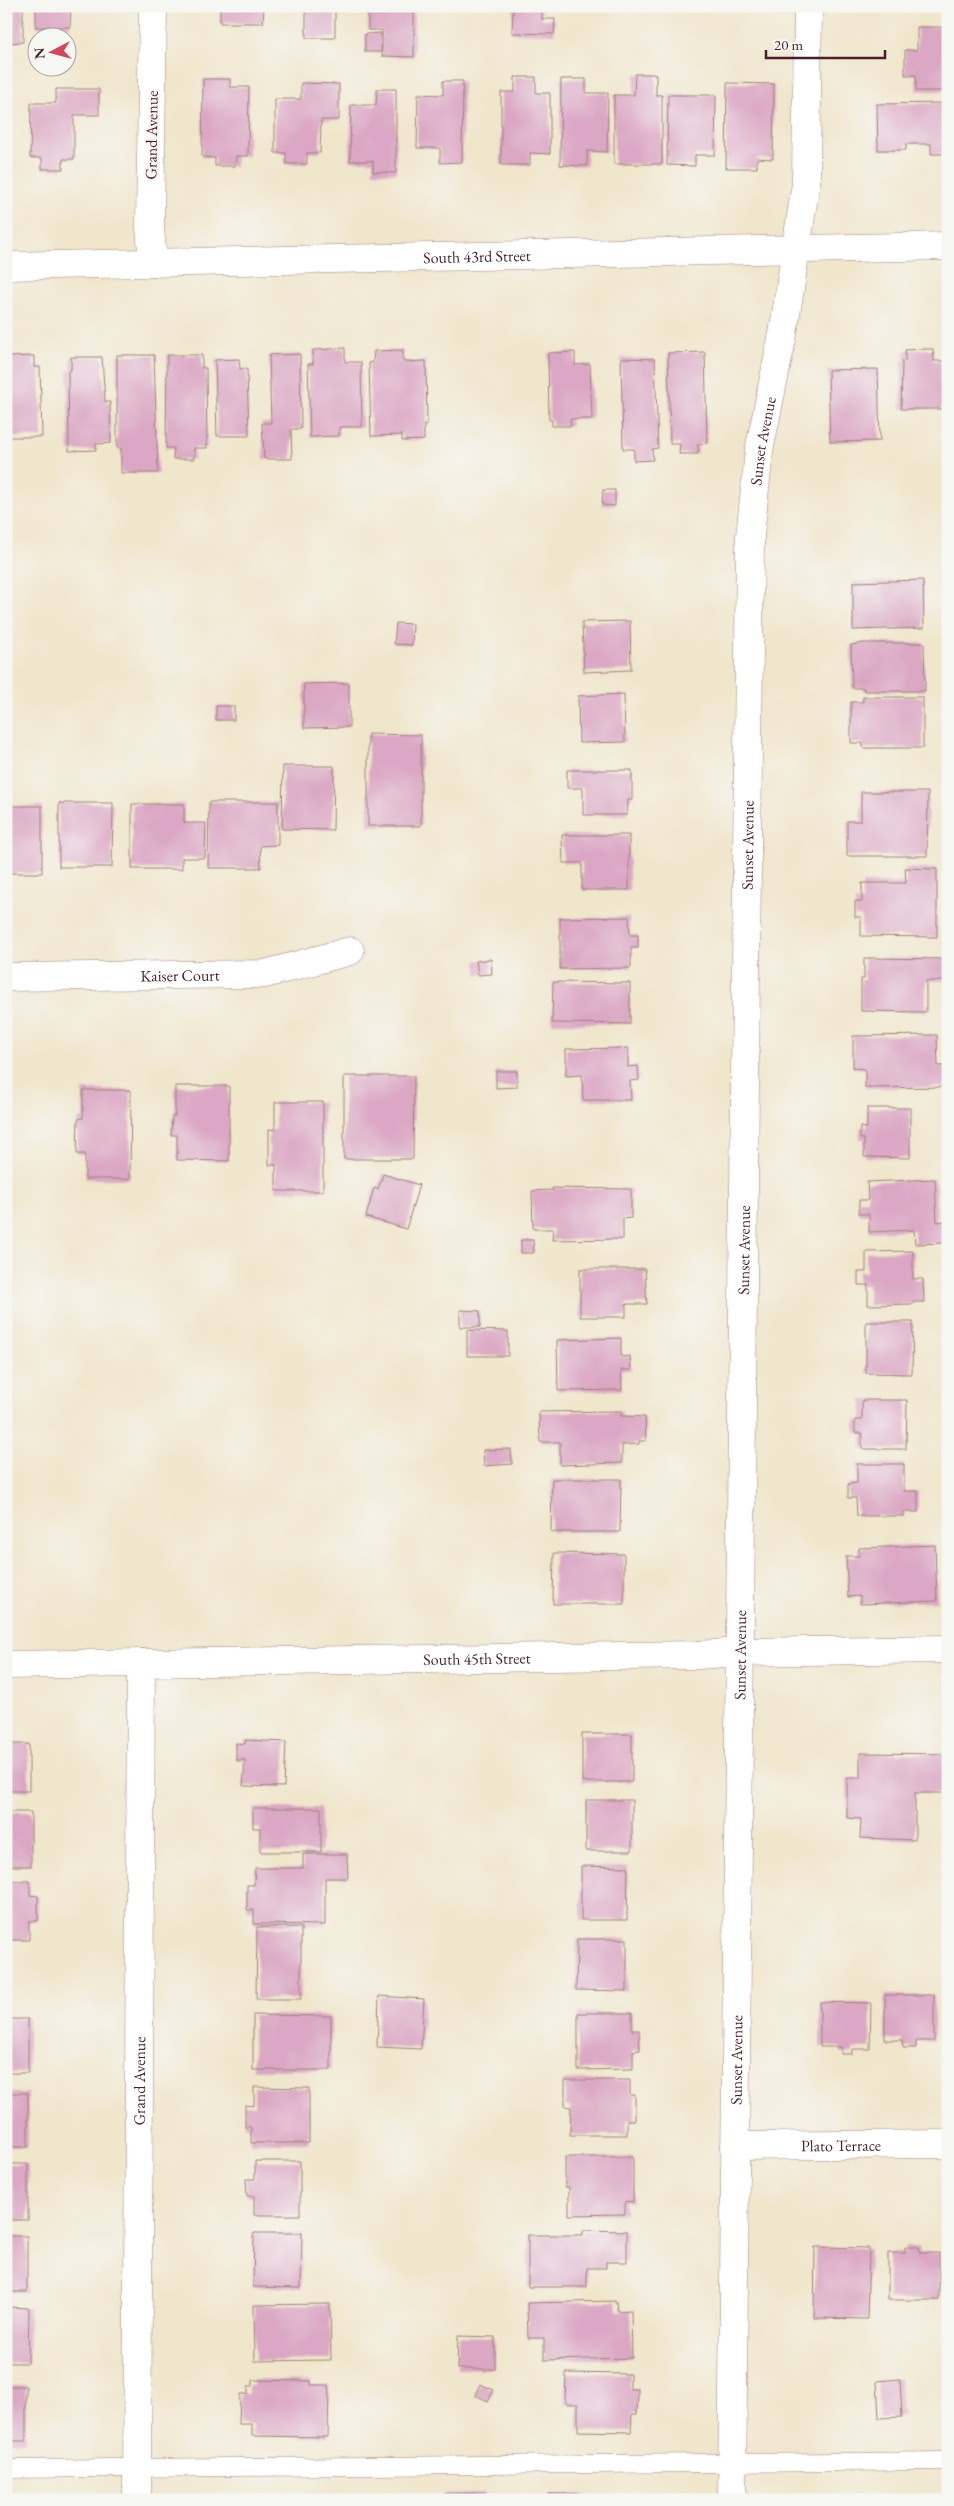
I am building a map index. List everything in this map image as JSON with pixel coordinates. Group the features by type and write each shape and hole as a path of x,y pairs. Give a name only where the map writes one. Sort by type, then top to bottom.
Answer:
{"street":[{"name":"Grand Avenue","path":"153,6 150,227 153,263"},
{"name":"Sunset Avenue","path":"732,2500 750,536 759,451 783,334 794,249 806,183 808,6"},
{"name":"South 43rd Street","path":"6,266 948,246"},
{"name":"Kaiser Court","path":"6,977 265,974 350,951"},
{"name":"South 45th Street","path":"6,1665 698,1655 740,1652 948,1649"},
{"name":"Grand Avenue","path":"137,2500 142,1663"},
{"name":"Plato Terrace","path":"735,2146 948,2144"}],"lane":[{"path":"6,2469 732,2464 948,2460"}],"building":[{"path":"6,6 23,6 23,42 6,43"},
{"path":"36,6 71,6 70,27 36,27"},
{"path":"220,6 264,6 263,23 220,23"},
{"path":"306,6 335,6 335,38 306,38"},
{"path":"368,6 414,6 414,57 382,56 382,30 368,30"},
{"path":"513,8 542,8 542,19 555,19 554,34 512,33"},
{"path":"917,27 948,27 948,91 916,91 916,75 905,75 905,50 917,50"},
{"path":"381,33 381,52 365,52 365,34"},
{"path":"635,74 656,74 656,95 662,95 662,164 614,164 614,95 634,95"},
{"path":"515,77 536,77 536,93 550,93 550,154 530,153 530,165 501,165 501,92 515,92"},
{"path":"203,79 230,79 230,87 249,87 248,156 236,156 235,166 215,166 215,158 202,157"},
{"path":"561,79 586,79 586,93 608,93 607,152 587,151 587,166 560,165"},
{"path":"443,81 463,81 462,162 440,163 440,148 417,148 418,94 443,95"},
{"path":"301,83 339,84 339,120 321,120 320,153 307,153 307,164 286,164 286,153 275,153 275,99 301,99"},
{"path":"727,83 774,84 773,159 757,158 757,168 726,168"},
{"path":"56,89 99,89 99,115 74,115 74,159 63,159 63,169 42,169 42,158 30,158 31,103 56,103"},
{"path":"377,89 396,89 396,173 373,172 373,161 350,161 351,105 376,105"},
{"path":"668,95 716,95 715,155 695,155 695,166 667,165"},
{"path":"948,103 948,154 931,154 931,144 906,144 906,150 878,150 877,104"},
{"path":"345,348 345,362 361,362 362,427 339,427 339,436 310,437 308,364 313,364 313,350"},
{"path":"933,349 934,361 948,361 948,409 901,409 902,360 905,361 905,350"},
{"path":"403,350 403,362 426,361 427,425 424,425 424,440 402,441 402,435 371,436 369,363 373,362 374,351"},
{"path":"575,352 575,365 590,364 592,419 570,419 571,426 552,426 552,420 549,420 548,353"},
{"path":"705,352 707,443 698,444 698,454 679,454 680,444 670,444 668,353"},
{"path":"300,354 301,429 291,429 292,459 264,459 262,423 271,423 269,355"},
{"path":"117,355 154,355 158,473 121,473 121,448 117,448"},
{"path":"167,355 202,355 202,368 206,368 207,448 194,448 194,459 173,459 174,448 166,448"},
{"path":"34,356 34,367 40,367 42,437 7,437 6,357"},
{"path":"71,357 102,357 105,402 110,402 111,443 96,444 96,450 69,451 68,371 71,370"},
{"path":"621,358 655,359 658,448 652,449 653,460 634,461 634,449 623,449"},
{"path":"239,359 240,369 247,369 249,436 217,436 215,360"},
{"path":"878,369 880,441 830,442 828,370"},
{"path":"603,490 615,490 615,506 602,505"},
{"path":"923,580 924,628 853,630 853,582"},
{"path":"630,621 631,670 584,672 582,622"},
{"path":"396,623 413,624 412,645 394,644"},
{"path":"863,643 924,643 925,691 864,691 864,688 852,688 851,645"},
{"path":"349,683 349,727 304,728 304,684"},
{"path":"624,694 625,742 579,743 578,696"},
{"path":"863,697 923,697 923,748 863,748 863,743 851,743 851,702 863,702"},
{"path":"216,706 234,706 234,720 216,720"},
{"path":"368,734 421,735 421,826 368,826"},
{"path":"283,766 334,766 333,830 282,829"},
{"path":"567,770 632,770 632,800 628,800 627,815 583,815 583,788 567,788"},
{"path":"861,792 928,792 927,856 847,856 847,821 861,821"},
{"path":"209,802 278,802 278,845 260,846 261,868 208,868"},
{"path":"59,803 113,803 112,867 59,867"},
{"path":"132,804 184,804 184,823 206,823 205,858 182,858 182,869 132,869"},
{"path":"6,806 42,806 42,873 6,873"},
{"path":"562,835 629,835 629,890 582,890 582,863 563,863"},
{"path":"905,868 937,869 937,937 861,936 861,917 855,917 855,901 862,902 862,883 906,883"},
{"path":"629,917 630,935 638,935 638,948 631,948 631,968 560,969 560,918"},
{"path":"864,958 948,959 948,981 926,981 926,1012 861,1011 861,979 864,979"},
{"path":"491,959 492,974 478,975 476,961"},
{"path":"553,982 630,983 630,1024 552,1023"},
{"path":"937,1035 938,1066 948,1066 948,1087 865,1088 865,1069 853,1068 853,1036"},
{"path":"628,1048 628,1067 638,1066 639,1080 630,1081 631,1100 583,1100 582,1075 566,1076 566,1049"},
{"path":"496,1071 517,1071 517,1087 496,1088"},
{"path":"344,1076 414,1076 413,1159 344,1159"},
{"path":"175,1086 229,1086 229,1161 177,1160 177,1135 171,1135 172,1116 175,1116"},
{"path":"83,1090 131,1090 130,1179 85,1179 85,1154 77,1154 78,1119 83,1118"},
{"path":"275,1102 323,1102 323,1191 276,1191 276,1165 269,1165 269,1129 275,1130"},
{"path":"867,1108 910,1108 910,1158 864,1157 864,1139 860,1139 860,1127 867,1128"},
{"path":"383,1174 419,1185 406,1229 366,1217 374,1188 378,1189"},
{"path":"935,1179 937,1222 948,1221 948,1243 915,1244 914,1230 869,1232 869,1214 859,1214 859,1200 868,1200 867,1182"},
{"path":"552,1188 631,1189 631,1218 623,1219 623,1239 552,1240 553,1229 533,1229 532,1191 553,1190"},
{"path":"521,1240 533,1240 534,1253 521,1253"},
{"path":"913,1251 913,1279 923,1279 924,1302 868,1305 868,1285 858,1285 858,1272 866,1272 866,1252"},
{"path":"580,1269 645,1269 647,1304 626,1304 626,1317 580,1317"},
{"path":"460,1310 480,1311 480,1327 460,1327"},
{"path":"866,1322 913,1322 912,1374 866,1373"},
{"path":"467,1330 508,1331 508,1356 467,1356"},
{"path":"621,1338 621,1357 630,1356 631,1368 631,1370 621,1370 622,1390 558,1391 557,1340"},
{"path":"862,1400 907,1400 906,1449 862,1449 862,1433 855,1433 855,1420 862,1420"},
{"path":"622,1411 621,1416 645,1417 646,1441 639,1441 639,1444 622,1445 622,1463 560,1465 560,1442 540,1442 539,1412"},
{"path":"944,1436 948,1436 948,1463 944,1463"},
{"path":"511,1449 512,1464 484,1466 483,1450"},
{"path":"857,1464 904,1464 904,1491 918,1491 918,1512 904,1512 904,1516 857,1516 856,1498 848,1498 848,1484 857,1483"},
{"path":"552,1479 621,1479 620,1532 551,1532"},
{"path":"935,1545 937,1601 860,1604 860,1596 848,1597 846,1556 859,1556 859,1548"},
{"path":"554,1553 624,1554 624,1604 553,1604"},
{"path":"582,1734 632,1734 632,1782 582,1782"},
{"path":"245,1740 286,1742 284,1787 243,1786 245,1760 236,1760 236,1743 245,1744"},
{"path":"6,1744 29,1744 29,1791 6,1791"},
{"path":"860,1753 948,1754 948,1793 915,1793 915,1840 860,1838 861,1819 847,1818 847,1778 860,1778"},
{"path":"586,1800 632,1800 632,1851 586,1851"},
{"path":"253,1808 321,1808 321,1852 260,1852 260,1828 253,1828"},
{"path":"6,1812 31,1812 31,1866 6,1866"},
{"path":"303,1854 347,1854 348,1878 325,1878 325,1925 254,1924 254,1910 247,1910 247,1885 254,1885 255,1868 303,1868"},
{"path":"581,1866 628,1867 627,1920 581,1920"},
{"path":"6,1881 30,1881 30,1895 38,1896 38,1921 29,1921 29,1940 6,1940"},
{"path":"257,1927 301,1927 301,1999 256,1999"},
{"path":"577,1939 627,1939 627,1991 576,1990"},
{"path":"885,1995 934,1995 934,2041 916,2041 916,2048 903,2048 902,2040 885,2040"},
{"path":"379,1996 424,1999 421,2049 377,2047"},
{"path":"820,2002 871,2003 870,2049 852,2049 852,2054 841,2054 841,2047 820,2047"},
{"path":"578,2013 632,2013 632,2030 639,2030 640,2050 633,2051 633,2069 578,2070"},
{"path":"253,2015 331,2016 331,2070 253,2070"},
{"path":"6,2019 28,2019 28,2073 6,2073"},
{"path":"565,2080 630,2080 630,2095 635,2095 635,2120 627,2120 627,2135 570,2135 571,2107 565,2106"},
{"path":"254,2087 309,2088 309,2143 251,2143 251,2127 245,2127 245,2105 254,2106"},
{"path":"6,2093 28,2093 28,2147 6,2147"},
{"path":"565,2157 633,2157 633,2202 625,2201 625,2214 569,2215 569,2187 565,2187"},
{"path":"255,2161 300,2161 300,2215 254,2215 254,2196 247,2196 246,2179 255,2179"},
{"path":"6,2164 28,2164 28,2220 6,2220"},
{"path":"583,2230 627,2231 627,2262 606,2262 606,2268 587,2268 587,2287 528,2287 528,2235 583,2235"},
{"path":"254,2233 302,2233 301,2288 253,2287"},
{"path":"6,2236 27,2236 27,2292 6,2292"},
{"path":"815,2247 869,2248 867,2319 814,2318"},
{"path":"905,2247 919,2247 920,2253 939,2253 939,2300 888,2300 888,2253 905,2253"},
{"path":"616,2301 617,2311 631,2310 632,2358 544,2360 544,2338 528,2338 527,2303"},
{"path":"330,2304 331,2360 255,2361 254,2305"},
{"path":"6,2307 29,2308 28,2363 6,2363"},
{"path":"458,2336 495,2337 495,2369 457,2369"},
{"path":"566,2373 630,2374 630,2389 638,2389 637,2414 632,2414 631,2432 578,2431 578,2404 565,2404"},
{"path":"900,2379 902,2417 879,2418 877,2381"},
{"path":"253,2380 311,2381 311,2385 329,2385 328,2437 252,2436 252,2424 239,2424 240,2394 248,2394 248,2386 253,2386"},
{"path":"480,2384 494,2390 488,2401 475,2395"},
{"path":"6,2386 26,2386 26,2441 6,2441"},
{"path":"485,2493 485,2500 444,2500 444,2494"},
{"path":"548,2494 583,2494 583,2500 548,2500"}]}
